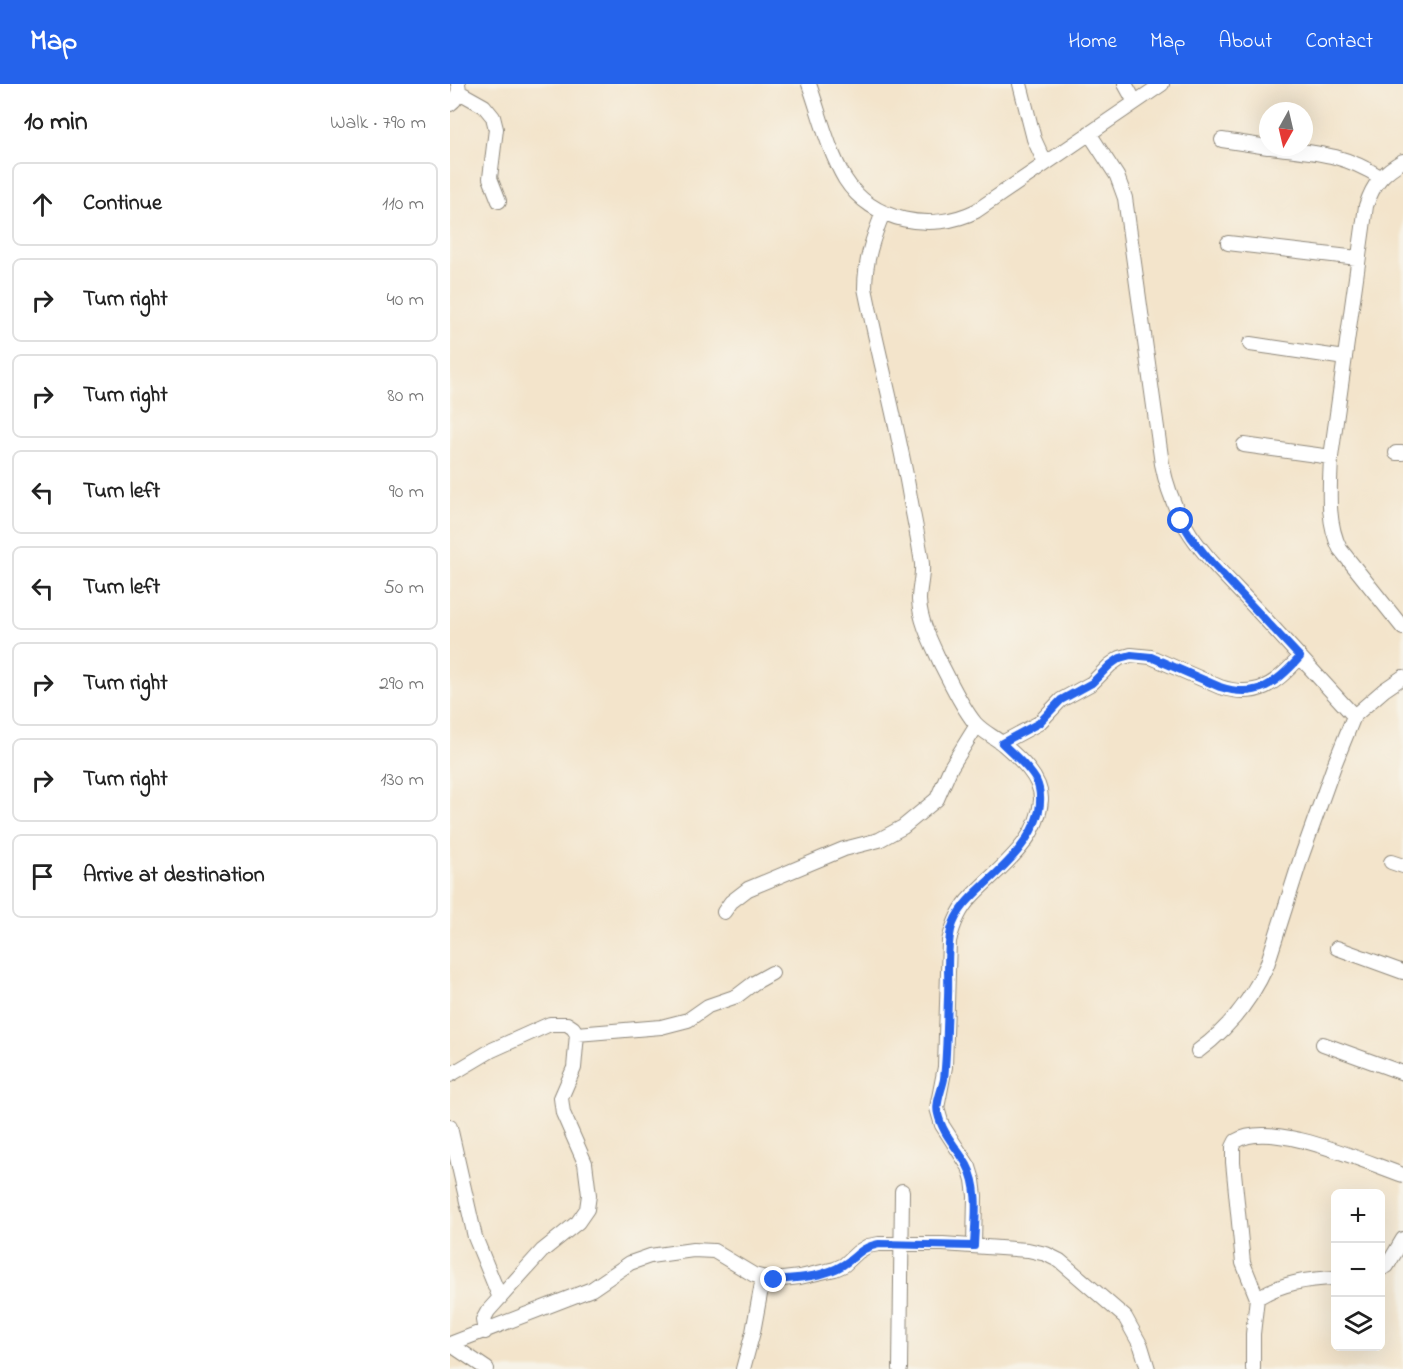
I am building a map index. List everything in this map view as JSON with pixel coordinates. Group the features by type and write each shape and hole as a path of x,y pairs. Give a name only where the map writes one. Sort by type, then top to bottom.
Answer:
{"street":[{"path":"809,84 831,148 847,181 883,213 925,223 963,217 1162,84"},
{"path":"1020,84 1034,139 1045,164"},
{"path":"1125,84 1135,102"},
{"path":"450,104 455,101 458,88 484,106 493,117 496,129 490,178 499,201"},
{"path":"1089,133 1117,176 1125,198 1162,464 1166,486 1173,503 1191,537 1211,562 1354,716"},
{"path":"1222,141 1259,146"},
{"path":"1313,153 1348,159 1380,177"},
{"path":"1403,161 1374,184 1366,206 1331,458 1330,517 1335,540 1346,558 1390,609 1403,628"},
{"path":"883,213 868,255 865,288 909,486 920,552 922,578 920,611 942,665 964,706 977,725 1002,743 1031,772 1041,797 1032,829 1024,843 1014,856 970,897 952,925 947,953 945,1067 937,1108 942,1125 969,1167 973,1180 974,1246"},
{"path":"1228,243 1358,258"},
{"path":"1250,344 1345,358"},
{"path":"1245,446 1331,458"},
{"path":"1002,743 1039,723 1061,700 1092,683 1120,658 1131,655 1151,657 1231,691 1247,691 1273,684 1300,657"},
{"path":"1198,1051 1218,1037 1228,1026 1260,982 1301,858 1354,716 1403,677"},
{"path":"724,912 731,902 748,889 844,849 879,840 903,827 937,799 951,766 977,725"},
{"path":"1337,948 1403,972"},
{"path":"577,1034 662,1027 688,1020 708,1006 737,996 772,973"},
{"path":"450,1075 492,1050 550,1024 567,1024 577,1034 574,1068 561,1098 563,1113 585,1163 587,1209 578,1222 542,1251 485,1315 483,1324 485,1332"},
{"path":"1323,1044 1403,1073"},
{"path":"450,1128 475,1238 500,1298"},
{"path":"1253,1369 1253,1334 1257,1298 1243,1263 1233,1162 1233,1147 1236,1141 1268,1135 1297,1139 1403,1175"},
{"path":"900,1369 902,1191"},
{"path":"450,1344 592,1289 630,1263 650,1256 693,1250 714,1251 754,1275 763,1278 789,1279 817,1274 844,1265 868,1246 901,1243 1028,1250 1046,1254 1060,1261 1125,1317 1141,1346 1148,1369"},
{"path":"1385,1267 1401,1248"},
{"path":"743,1369 753,1332 763,1278"},
{"path":"1257,1298 1289,1283 1331,1278"},
{"path":"450,1344 487,1369"}],"route":[{"path":"774,1280 835,1269 844,1265 868,1246 879,1244 974,1246 973,1180 969,1167 938,1117 937,1108 944,1080 948,997 947,953 952,925 970,897 1014,856 1024,843 1038,816 1040,807 1040,789 1031,772 1002,743 1039,723 1061,700 1092,683 1120,658 1131,655 1151,657 1231,691 1247,691 1273,684 1300,657 1211,562 1181,521"}]}
